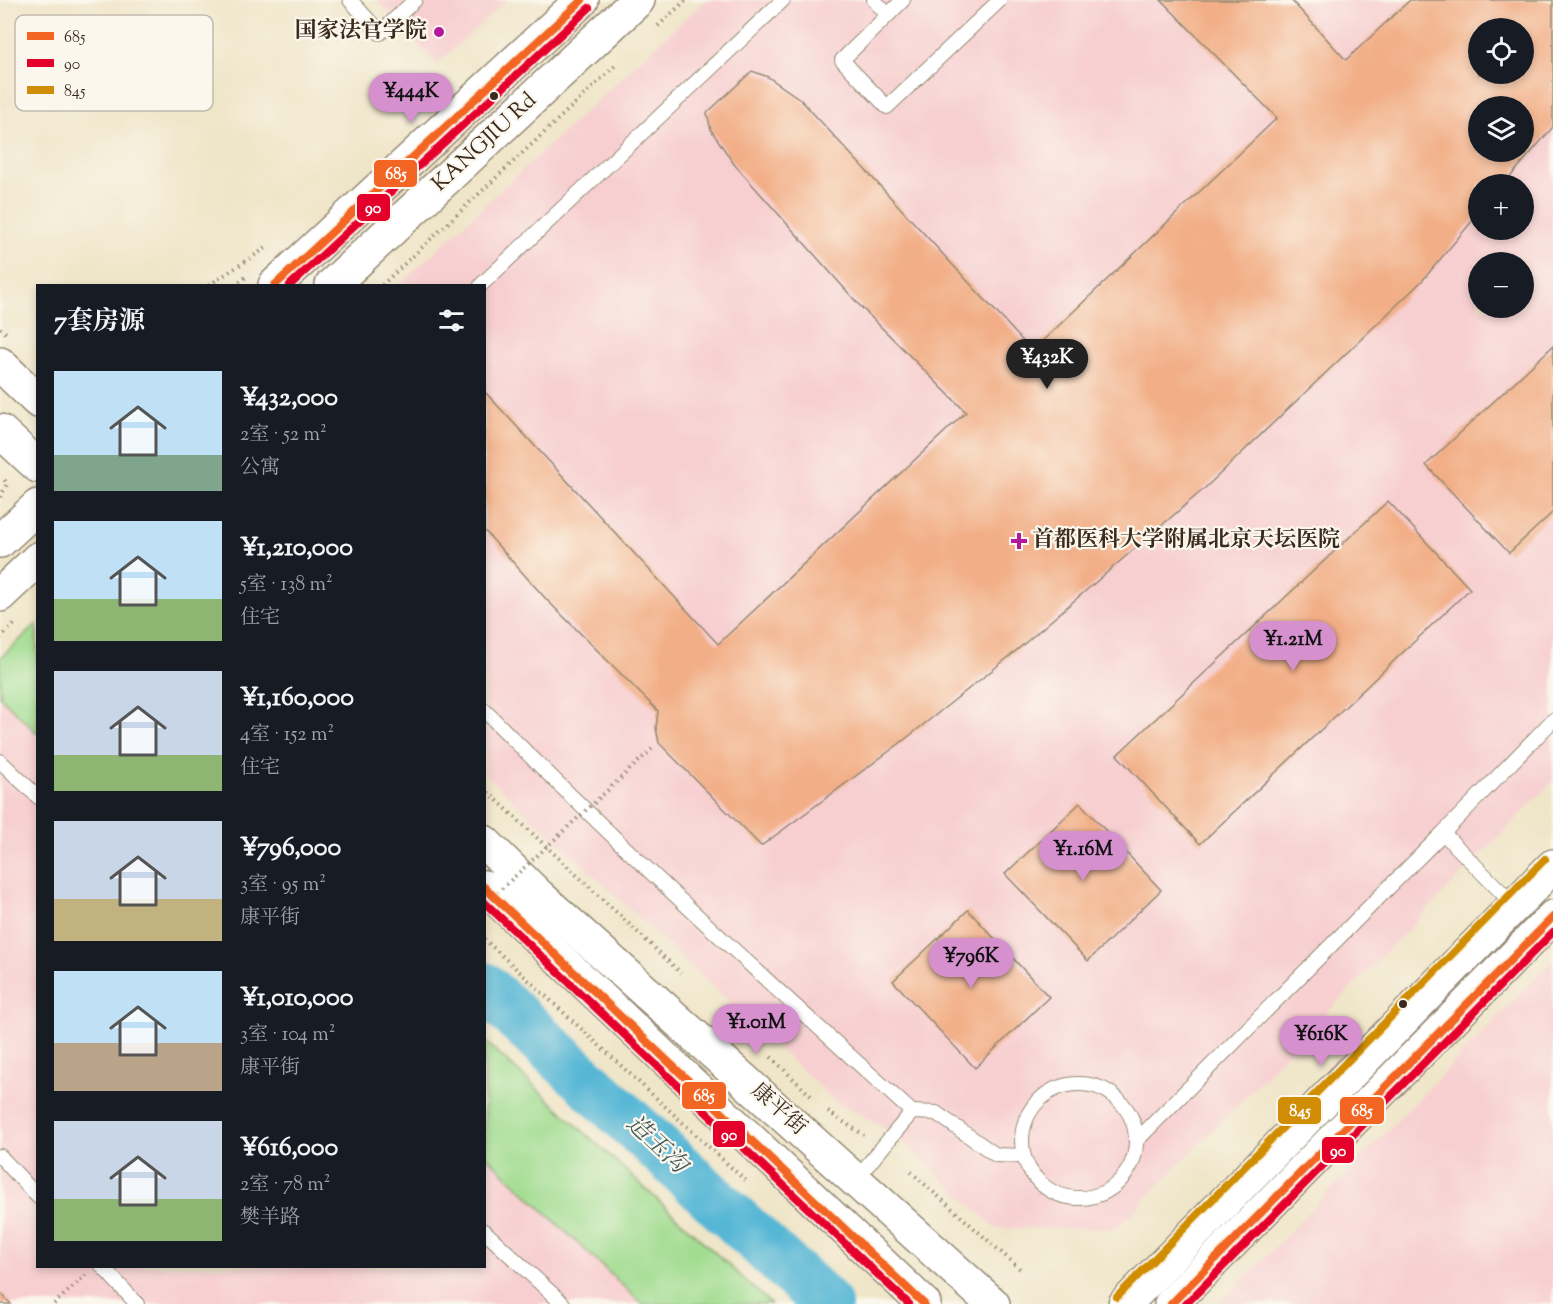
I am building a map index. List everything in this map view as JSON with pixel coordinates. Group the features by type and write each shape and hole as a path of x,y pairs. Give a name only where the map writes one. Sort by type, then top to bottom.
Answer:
{"street":[{"name":"KANGJIU Rd","path":"276,284 582,0"},
{"name":"KANGJIU Rd","path":"333,284 638,0"},
{"path":"0,364 36,399"},
{"path":"0,431 36,464"},
{"path":"9,601 36,562"},
{"name":"康平街","path":"486,844 539,896 993,1304"},
{"path":"1125,1304 1553,866"},
{"name":"康平街","path":"486,889 924,1304"},
{"path":"1171,1304 1553,917"}],"lane":[{"path":"350,0 380,33 415,0"},
{"path":"482,284 783,0"},
{"path":"874,0 888,15"},
{"path":"903,0 842,60 887,107 1000,0"},
{"path":"486,712 546,773 720,937 912,1112 936,1113 996,1155 1023,1156"},
{"path":"1136,1141 1553,720"},
{"path":"0,761 36,795"},
{"path":"1443,833 1515,906"},
{"path":"1071,1084 1090,1084 1108,1092 1123,1104 1133,1122 1136,1141 1133,1159 1125,1176 1112,1188 1095,1196 1077,1199 1059,1195 1043,1186 1030,1173 1023,1156 1021,1136 1026,1118 1037,1101 1052,1090 1071,1084"},
{"path":"856,1179 912,1112"},
{"path":"0,1156 36,1195"},
{"path":"486,1233 559,1303"},
{"path":"104,1268 137,1304"}],"path":[{"path":"651,33 686,0"},
{"path":"383,284 616,65"},
{"path":"0,471 7,484 1,496"},
{"path":"0,638 9,601"},
{"path":"486,903 652,749"},
{"path":"486,790 681,973"},
{"path":"486,941 756,1190"},
{"path":"771,1057 817,1102"},
{"path":"825,1110 864,1135"},
{"path":"910,1172 1020,1269"},
{"path":"54,1304 87,1274"}],"shaded area":[{"name":"国家法官学院","path":"377,0 507,0 437,64"},
{"name":"首都医科大学附属北京天坛医院","path":"705,0 1553,0 1553,781 1116,1229 995,1228 894,1133 836,1102 486,775 486,284 400,284"},
{"path":"0,697 36,732 36,1268 486,1268 486,1156 642,1304 0,1304"},
{"path":"1553,960 1553,1304 1219,1304 1243,1280"}],"green space":[{"path":"36,625 36,732 0,697 0,658"},
{"path":"486,1042 771,1304 642,1304 486,1156"}],"building":[{"path":"1161,0 1291,0 1346,60 1410,0 1553,0 1553,127 1534,149 1534,96 1468,96 1468,162 1523,162 1513,174 1468,174 1468,226 1422,281 1205,488 1010,656 899,744 761,846 659,743 656,728 658,711 547,600 486,532 486,393 718,644 966,412 861,307 734,164 711,130 707,113 752,71 768,77 800,99 1032,351 1277,118"},
{"path":"1553,346 1553,512 1509,553 1426,465"},
{"path":"1388,501 1470,589 1200,844 1117,755"},
{"path":"1080,803 1161,890 1088,961 1005,874"},
{"path":"968,910 1049,997 975,1068 893,981"},
{"path":"0,1292 11,1304 0,1304"}],"waterway":[{"name":"造玉沟","path":"486,989 827,1304"}],"transit line":[{"name":"685","path":"276,284 582,0"},
{"name":"90","path":"291,284 589,8"},
{"name":"845","path":"1117,1297 1545,859"},
{"name":"685","path":"486,889 924,1304"},
{"name":"90","path":"486,904 909,1304"},
{"name":"685","path":"1171,1304 1553,917"},
{"name":"90","path":"1186,1304 1553,932"}],"place":[{"name":"国家法官学院","path":"439,32"},
{"name":"首都医科大学附属北京天坛医院","path":"1019,541"}]}
